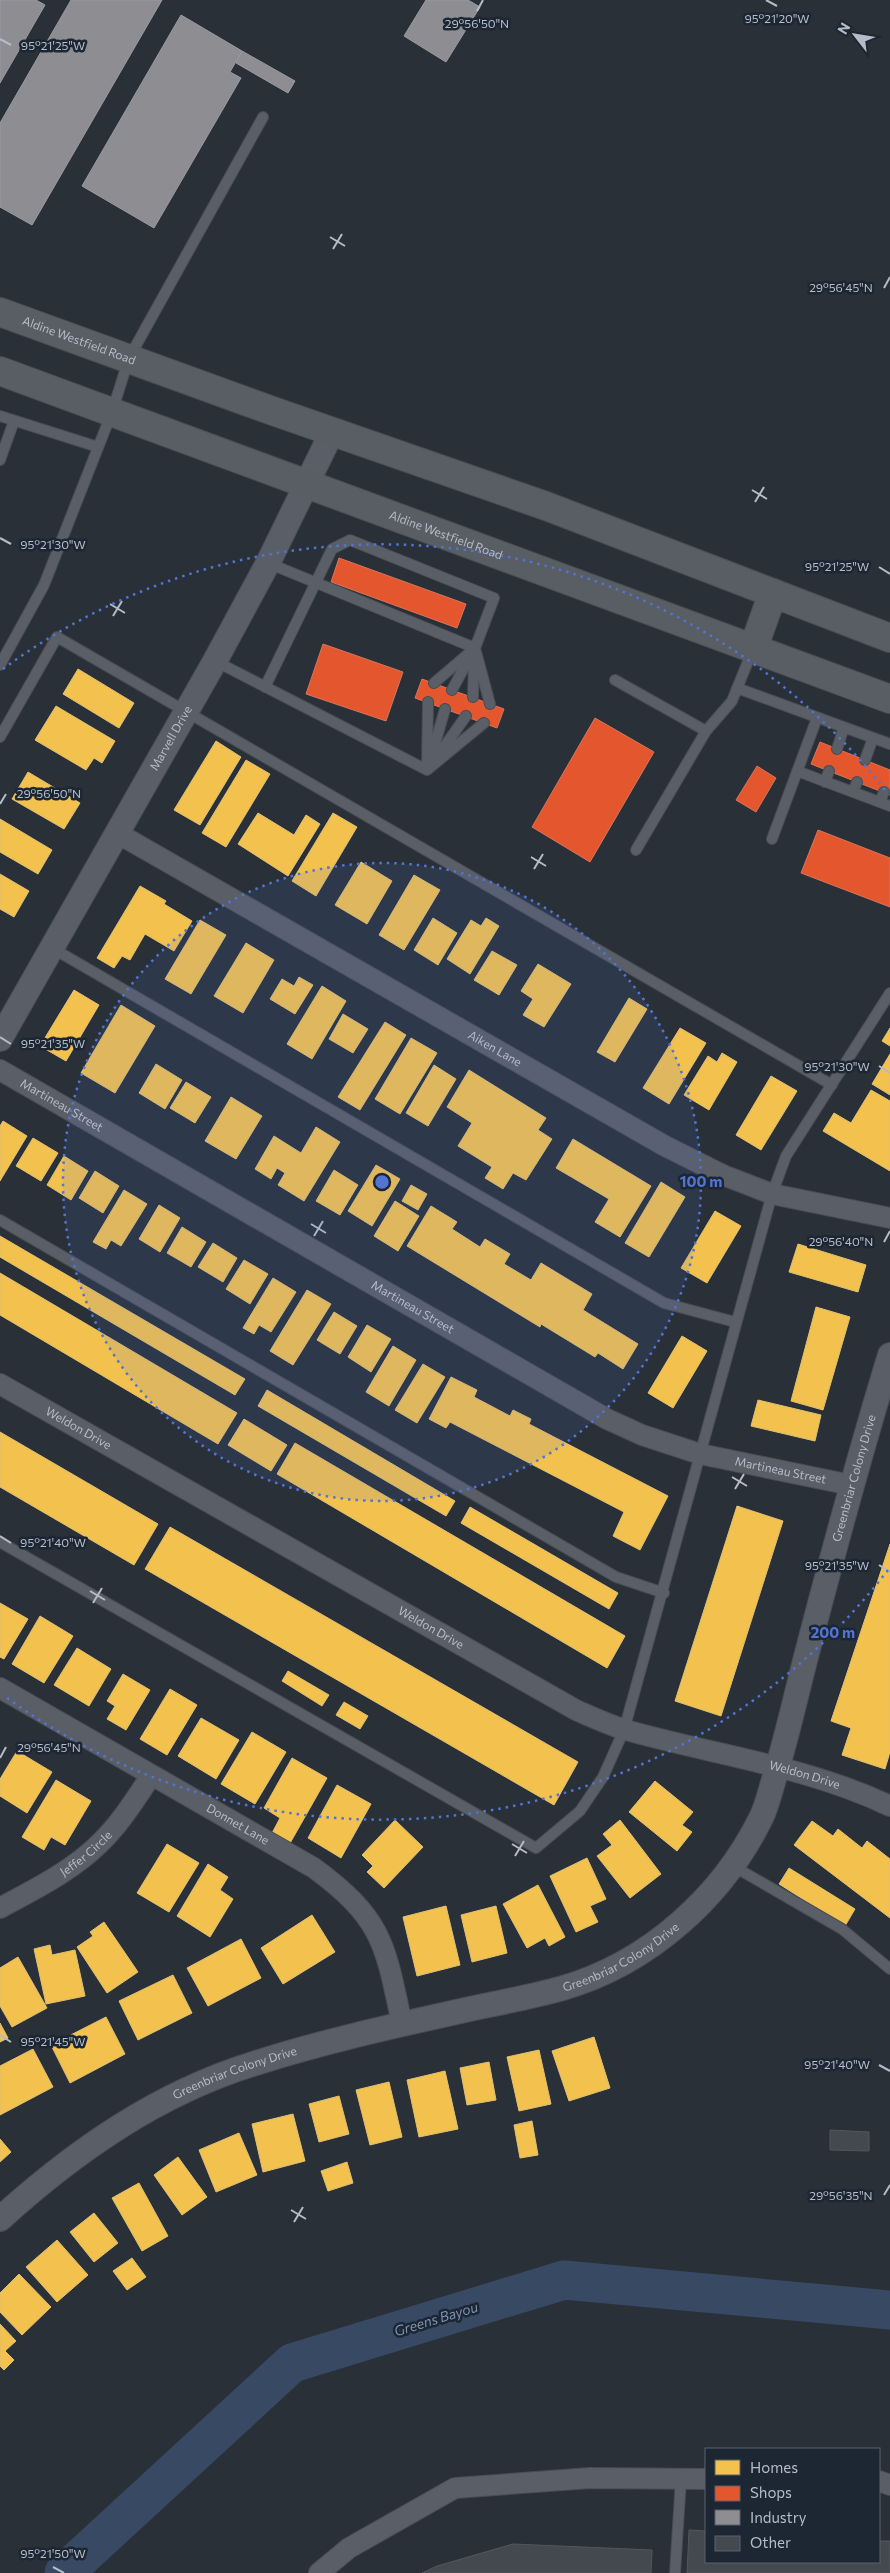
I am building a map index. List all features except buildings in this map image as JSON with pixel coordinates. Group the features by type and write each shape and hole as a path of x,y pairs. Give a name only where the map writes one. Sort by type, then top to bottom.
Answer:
{"main road":[{"name":"Aldine Westfield Road","path":"0,312 332,432 546,506 890,638"},
{"name":"Aldine Westfield Road","path":"0,371 890,699"},
{"path":"753,648 773,593"}],"street":[{"name":"Marvell Drive","path":"0,1039 215,661 268,563 332,432"},
{"name":"Aiken Lane","path":"117,832 664,1146 722,1175 772,1194 890,1218"},
{"name":"Martineau Street","path":"0,1070 607,1419 642,1434 700,1454 851,1485"},
{"name":"Greenbriar Colony Drive","path":"0,2219 64,2164 131,2118 187,2088 255,2063 402,2024 565,1987 611,1969 652,1945 702,1904 733,1866 762,1816 778,1766 851,1485 890,1354"},
{"name":"Weldon Drive","path":"0,1384 576,1710 624,1730 778,1766 864,1794 890,1806"},
{"name":"Donnet Lane","path":"0,1688 314,1868 338,1886 362,1909 383,1944 402,2024"},
{"name":"Jeffer Circle","path":"0,1908 43,1885 73,1866 100,1844 120,1821 151,1776"},
{"path":"319,2573 349,2548 455,2488 590,2478 705,2479"}],"lane":[{"path":"0,665 44,585 112,412 129,358 263,116"},
{"path":"0,416 98,447"},
{"path":"0,460 14,420"},
{"path":"265,687 332,548 350,540 494,598 475,648 452,690"},
{"path":"268,563 475,648"},
{"path":"0,737 57,637 832,1085"},
{"path":"434,683 475,648"},
{"path":"473,698 475,648"},
{"path":"475,648 490,704"},
{"path":"636,850 706,731 732,701 753,648"},
{"path":"215,661 427,770"},
{"path":"615,680 706,731"},
{"path":"737,688 890,744"},
{"path":"427,770 428,702"},
{"path":"427,770 445,709"},
{"path":"427,770 466,716"},
{"path":"772,839 817,718"},
{"path":"427,770 484,723"},
{"path":"837,749 844,728"},
{"path":"865,760 873,738"},
{"path":"797,771 825,782 855,787 885,800"},
{"path":"825,782 829,771"},
{"path":"52,948 664,1303 735,1322"},
{"path":"0,1542 536,1848 580,1811 603,1777 624,1730 664,1592 735,1322 772,1194 786,1156 890,993"},
{"path":"0,1220 616,1577 664,1592"},
{"path":"733,1866 842,1929 890,1969"},
{"path":"675,2573 680,2479"}],"waterway":[{"name":"Greens Bayou","path":"64,2573 292,2363 564,2280 890,2310"}]}
